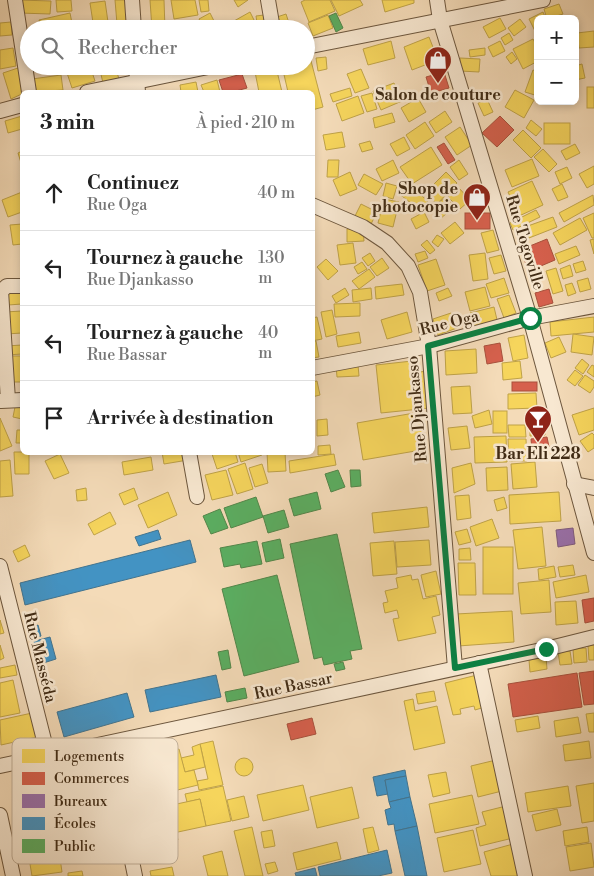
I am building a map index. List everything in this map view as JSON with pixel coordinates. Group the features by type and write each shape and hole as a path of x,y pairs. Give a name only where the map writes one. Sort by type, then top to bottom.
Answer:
{"street":[{"path":"15,0 20,33"},
{"path":"132,0 133,20"},
{"path":"268,0 271,20"},
{"name":"Rue Togoville","path":"437,0 440,20 530,318 594,553"},
{"path":"315,44 544,0"},
{"path":"26,75 29,90"},
{"path":"137,75 138,88"},
{"path":"112,90 138,88 182,75"},
{"path":"0,111 20,106"},
{"name":"Rue Djankasso","path":"315,205 363,227 386,243 408,266 420,292 428,346 455,668"},
{"path":"10,401 0,291 7,286 20,286"},
{"name":"Rue Oga","path":"315,367 428,346 530,318 594,306"},
{"path":"190,455 197,498"},
{"path":"574,484 594,488"},
{"name":"Rue Masséda","path":"0,566 43,738"},
{"name":"Rue Bassar","path":"131,738 594,637"},
{"path":"479,663 525,876"},
{"path":"0,815 13,876"}],"building: Logements":[{"path":"19,0 51,1 50,14 19,13"},
{"path":"56,0 71,0 72,11 57,12"},
{"path":"115,0 131,0 132,20 117,20"},
{"path":"150,0 164,0 165,20 151,20"},
{"path":"171,0 195,0 198,15 174,19"},
{"path":"199,0 208,0 209,11 201,12"},
{"path":"234,0 248,0 238,7"},
{"path":"305,0 330,0 335,11 314,20 308,20 301,2"},
{"path":"331,0 360,0 363,5 339,16"},
{"path":"382,0 414,0 414,3 385,12"},
{"path":"105,1 108,20 93,20 90,3"},
{"path":"559,4 563,14 546,15 544,9"},
{"path":"250,12 254,20 236,20"},
{"path":"70,13 71,20 39,20"},
{"path":"210,13 214,20 200,20"},
{"path":"286,14 288,20 278,20 277,17"},
{"path":"264,15 265,20 257,20 256,16"},
{"path":"328,15 333,28 315,35 315,20"},
{"path":"534,16 534,29 529,19"},
{"path":"500,18 506,29 489,38 483,27"},
{"path":"520,19 526,27 514,36 508,28"},
{"path":"11,22 12,35 0,36 0,23"},
{"path":"594,31 594,47 579,48 579,33"},
{"path":"509,33 513,40 505,45 501,38"},
{"path":"429,37 438,60 412,70 404,47"},
{"path":"533,39 534,63 523,69 513,49"},
{"path":"391,41 395,58 368,65 363,49"},
{"path":"500,41 505,51 493,57 488,47"},
{"path":"13,48 16,66 0,69 0,50"},
{"path":"485,48 485,55 470,57 469,50"},
{"path":"512,52 517,59 511,64 506,57"},
{"path":"326,57 327,69 318,71 316,58"},
{"path":"460,58 480,59 479,72 460,71"},
{"path":"582,64 585,78 579,79 579,65"},
{"path":"18,68 25,90 20,90 20,95 11,99 3,73"},
{"path":"361,69 369,88 355,93 347,74"},
{"path":"533,70 534,95 525,92"},
{"path":"61,75 63,90 34,90 32,79"},
{"path":"68,75 93,75 95,81 72,88"},
{"path":"101,75 118,75 119,79 103,83"},
{"path":"256,75 278,75 282,90 259,90"},
{"path":"284,75 315,75 323,107 315,109 315,90 288,90"},
{"path":"217,80 220,90 203,90 201,85"},
{"path":"196,82 198,90 181,90 180,85"},
{"path":"394,83 402,101 381,110 373,91"},
{"path":"587,87 594,87 594,108 587,108"},
{"path":"350,88 352,96 333,102 330,94"},
{"path":"515,90 534,100 524,118 505,107"},
{"path":"372,93 377,109 367,112 361,96"},
{"path":"358,96 364,113 342,121 336,104"},
{"path":"418,98 426,112 409,122 401,108"},
{"path":"487,99 493,112 484,116 478,103"},
{"path":"445,111 452,122 436,133 429,122"},
{"path":"392,113 395,122 375,128 373,118"},
{"path":"20,117 20,130 8,133 5,121"},
{"path":"531,120 542,129 536,136 526,128"},
{"path":"425,122 434,136 415,149 406,135"},
{"path":"544,123 570,123 570,144 544,144"},
{"path":"460,127 472,145 457,155 445,137"},
{"path":"523,130 541,148 531,158 513,140"},
{"path":"342,132 345,147 326,150 323,135"},
{"path":"404,137 410,149 397,156 390,144"},
{"path":"370,141 373,149 362,152 359,144"},
{"path":"575,144 580,153 566,160 561,151"},
{"path":"431,147 442,165 412,184 400,167"},
{"path":"543,149 557,164 549,172 534,157"},
{"path":"532,159 539,176 512,187 505,170"},
{"path":"328,160 339,160 338,177 327,177"},
{"path":"393,160 399,173 382,181 376,169"},
{"path":"459,160 468,174 459,180 450,167"},
{"path":"594,166 594,184 587,188 579,174"},
{"path":"567,167 572,178 560,184 555,172"},
{"path":"350,172 357,189 340,196 333,180"},
{"path":"446,172 457,183 437,204 425,193"},
{"path":"364,174 383,184 376,195 358,185"},
{"path":"532,181 543,205 519,216 508,192"},
{"path":"386,183 397,186 393,199 383,196"},
{"path":"406,183 428,201 420,210 398,193"},
{"path":"562,184 568,197 558,201 552,189"},
{"path":"458,187 470,200 460,209 448,197"},
{"path":"20,193 20,213 8,217 2,200"},
{"path":"593,195 594,205 564,222 559,213"},
{"path":"446,197 454,207 440,219 431,209"},
{"path":"384,199 399,202 393,227 378,223"},
{"path":"361,204 377,212 371,224 355,216"},
{"path":"536,210 540,217 513,230 510,223"},
{"path":"424,212 429,222 416,229 411,219"},
{"path":"594,213 594,238 592,238 583,218"},
{"path":"553,217 557,227 529,238 525,227"},
{"path":"580,218 587,230 560,245 553,233"},
{"path":"455,222 464,233 450,244 441,233"},
{"path":"20,224 20,244 13,245 10,225"},
{"path":"347,229 363,229 364,241 347,242"},
{"path":"493,230 499,250 487,253 481,233"},
{"path":"437,235 444,239 438,247 432,242"},
{"path":"594,239 594,254 590,240"},
{"path":"427,240 435,250 430,254 421,245"},
{"path":"353,243 356,263 340,265 337,245"},
{"path":"576,246 580,255 559,264 555,254"},
{"path":"425,251 428,258 418,262 415,254"},
{"path":"370,253 375,261 368,266 362,258"},
{"path":"485,253 488,279 473,281 469,255"},
{"path":"501,255 506,271 494,274 489,258"},
{"path":"382,258 389,268 377,276 370,267"},
{"path":"326,259 338,271 328,280 317,267"},
{"path":"436,259 445,285 427,291 418,265"},
{"path":"583,261 586,270 576,273 573,264"},
{"path":"362,262 367,269 358,274 354,267"},
{"path":"570,265 573,276 563,279 560,269"},
{"path":"556,268 563,291 553,294 546,271"},
{"path":"369,269 375,277 359,289 352,281"},
{"path":"504,278 509,293 491,298 486,284"},
{"path":"588,278 591,289 580,292 577,281"},
{"path":"572,283 576,293 568,296 565,285"},
{"path":"402,284 404,295 376,299 375,287"},
{"path":"485,287 490,306 470,311 465,292"},
{"path":"345,288 349,295 336,303 332,296"},
{"path":"371,288 372,299 353,302 352,290"},
{"path":"448,288 452,296 439,301 436,293"},
{"path":"8,289 20,289 20,304 8,305"},
{"path":"509,295 516,313 504,318 497,299"},
{"path":"360,303 360,316 335,317 334,304"},
{"path":"494,307 498,324 474,329 470,313"},
{"path":"332,310 337,334 326,337 321,312"},
{"path":"20,311 20,333 6,334 5,312"},
{"path":"407,312 412,332 387,339 381,320"},
{"path":"451,313 457,328 438,335 433,319"},
{"path":"315,317 317,317 322,339 315,340"},
{"path":"594,317 594,332 551,336 550,322"},
{"path":"359,332 361,343 338,347 336,336"},
{"path":"573,334 594,337 592,355 571,352"},
{"path":"524,335 528,358 513,361 508,338"},
{"path":"559,337 566,352 551,358 545,343"},
{"path":"315,341 319,357 315,358"},
{"path":"20,345 20,354 7,355 6,346"},
{"path":"476,349 477,373 446,375 445,351"},
{"path":"10,356 20,356 20,382 11,382"},
{"path":"582,359 589,365 583,374 575,368"},
{"path":"412,361 414,373 426,371 430,408 381,413 376,365"},
{"path":"520,361 522,378 503,380 502,363"},
{"path":"358,365 359,376 337,377 336,366"},
{"path":"592,365 594,366 594,377 587,372"},
{"path":"575,370 583,376 575,386 567,380"},
{"path":"585,375 594,381 594,387 590,393 578,385"},
{"path":"315,381 317,381 320,395 315,396"},
{"path":"470,386 472,413 453,414 451,387"},
{"path":"536,393 537,408 508,409 508,394"},
{"path":"15,407 20,408 20,419 13,417"},
{"path":"594,408 594,430 579,435 572,415"},
{"path":"489,410 492,424 475,428 472,416"},
{"path":"545,410 546,420 531,422 530,412"},
{"path":"493,411 507,411 507,433 493,433"},
{"path":"420,412 427,449 363,460 357,423"},
{"path":"0,418 12,446 0,451"},
{"path":"327,419 328,435 317,436 317,420"},
{"path":"545,424 545,435 530,436 530,425"},
{"path":"508,425 525,425 526,437 509,437"},
{"path":"467,426 470,448 451,450 448,428"},
{"path":"17,430 20,430 20,443 16,443"},
{"path":"592,433 594,435 594,448 588,452 580,441"},
{"path":"506,436 507,462 475,463 474,437"},
{"path":"508,439 526,439 527,461 509,461"},
{"path":"330,445 331,454 318,455 318,446"},
{"path":"14,452 20,452 20,455 29,455 29,474 15,474"},
{"path":"334,454 336,465 290,473 289,461"},
{"path":"60,455 69,473 54,479 45,461"},
{"path":"162,455 187,455 188,460 164,464"},
{"path":"212,455 236,455 238,462 217,469"},
{"path":"239,455 262,455 241,462"},
{"path":"267,455 285,455 286,471 268,472"},
{"path":"151,457 153,470 124,475 122,462"},
{"path":"10,460 13,496 0,497 0,461"},
{"path":"535,462 537,487 513,489 511,464"},
{"path":"245,463 253,489 237,494 228,469"},
{"path":"471,463 475,484 454,493 452,468"},
{"path":"262,464 268,483 255,487 249,468"},
{"path":"507,467 508,490 487,491 486,468"},
{"path":"226,470 233,495 212,500 205,475"},
{"path":"86,488 87,500 77,501 76,490"},
{"path":"134,488 138,499 124,505 119,494"},
{"path":"168,492 177,515 148,528 138,505"},
{"path":"559,492 561,521 510,524 509,495"},
{"path":"469,495 471,518 457,520 455,496"},
{"path":"504,497 507,508 497,511 494,500"},
{"path":"427,507 429,527 374,533 372,513"},
{"path":"110,512 116,524 94,535 88,524"},
{"path":"492,519 499,538 476,546 470,527"},
{"path":"542,527 546,566 518,569 513,530"},
{"path":"467,529 471,542 459,545 455,532"},
{"path":"429,540 431,565 397,567 395,542"},
{"path":"394,541 397,574 373,576 370,543"},
{"path":"25,545 30,556 18,562 13,551"},
{"path":"483,547 513,547 513,594 483,594"},
{"path":"470,548 471,560 459,560 459,549"},
{"path":"458,563 475,563 476,595 459,595"},
{"path":"573,565 575,575 560,577 558,567"},
{"path":"554,566 556,577 539,580 538,569"},
{"path":"436,571 441,594 426,597 421,575"},
{"path":"411,575 412,580 418,579 423,599 436,596 440,615 432,617 436,633 398,641 393,619 399,618 397,610 385,613 383,603 388,602 385,591 398,588 396,578"},
{"path":"586,575 589,592 556,598 553,582"},
{"path":"549,580 551,612 521,614 518,583"},
{"path":"576,601 578,623 556,625 555,602"},
{"path":"512,611 514,642 458,646 456,614"},
{"path":"0,620 4,633 0,634"},
{"path":"0,645 4,658 0,660"},
{"path":"594,645 594,660 589,660 588,646"},
{"path":"586,648 587,662 574,663 573,649"},
{"path":"570,651 572,664 560,665 558,652"},
{"path":"546,657 547,669 530,672 529,660"},
{"path":"15,665 17,675 0,678 0,668"},
{"path":"477,675 485,707 475,710 474,706 460,709 461,714 453,715 445,683"},
{"path":"13,680 20,713 0,717 0,683"},
{"path":"434,691 436,701 418,704 416,694"},
{"path":"413,699 415,711 437,706 445,743 414,750 404,701"},
{"path":"32,713 37,737 12,738 12,743 1,745 0,720"},
{"path":"594,713 594,732 589,732 586,714"},
{"path":"538,716 540,728 517,732 515,720"},
{"path":"578,717 581,733 556,737 554,721"},
{"path":"213,741 223,785 199,790 197,781 208,779 200,744"},
{"path":"589,741 591,758 565,761 563,745"},
{"path":"200,744 205,767 185,772 181,758 194,755 192,747"},
{"path":"178,749 185,772 194,770 198,785 178,790"},
{"path":"244,758 250,761 253,767 250,773 244,776 238,773 235,767 238,761"},
{"path":"496,760 502,791 478,797 471,766"},
{"path":"446,772 450,793 433,797 428,775"},
{"path":"594,783 594,821 582,823 576,786"},
{"path":"303,785 309,810 263,821 257,795"},
{"path":"223,786 231,821 206,826 200,799 187,802 185,794"},
{"path":"568,786 571,806 528,812 525,793"},
{"path":"352,787 359,818 317,828 310,797"},
{"path":"472,795 479,824 435,833 429,804"},
{"path":"244,796 249,817 232,821 227,800"},
{"path":"200,799 206,826 178,832 178,804"},
{"path":"506,806 513,838 480,846 476,828 486,825 482,812"},
{"path":"557,809 561,825 536,831 532,815"},
{"path":"252,827 263,876 245,876 234,831"},
{"path":"373,827 379,850 368,853 363,829"},
{"path":"587,827 589,842 565,846 563,831"},
{"path":"272,830 275,846 264,848 261,832"},
{"path":"473,830 481,864 444,872 437,838"},
{"path":"337,842 341,859 297,870 293,853"},
{"path":"591,843 594,867 570,871 566,847"},
{"path":"513,844 522,876 491,876 484,852"},
{"path":"222,851 228,876 208,876 203,856"},
{"path":"275,862 278,871 268,874 265,864"},
{"path":"30,864 61,864 62,872 32,876"},
{"path":"172,867 174,876 151,876 150,871"},
{"path":"82,871 83,876 68,876 68,873"}],"building: Commerces":[{"path":"444,72 449,88 431,93 426,77"},
{"path":"242,75 247,88 222,90 219,80"},
{"path":"500,116 514,130 497,147 482,133"},
{"path":"444,143 455,160 448,164 437,147"},
{"path":"465,213 490,213 490,229 465,229"},
{"path":"547,239 555,260 529,271 520,250"},
{"path":"549,289 553,303 539,307 535,293"},
{"path":"500,343 503,361 487,364 484,346"},
{"path":"512,382 537,382 537,391 512,391"},
{"path":"547,437 549,447 532,450 531,439"},
{"path":"594,598 594,621 585,623 582,600"},
{"path":"594,671 594,704 584,705 579,673"},
{"path":"577,673 582,707 513,717 508,684"},
{"path":"312,718 316,734 291,740 287,724"}],"building: Bureaux":[{"path":"573,528 575,544 558,547 556,530"}],"building: Écoles":[{"path":"158,530 161,539 139,546 135,537"},
{"path":"190,540 196,562 25,605 20,583"},
{"path":"38,625 41,636 30,640 27,629"},
{"path":"50,637 56,659 37,665 31,642"},
{"path":"216,675 221,697 150,712 145,690"},
{"path":"127,693 134,717 64,737 57,712"},
{"path":"405,770 406,776 385,780 388,794 377,796 373,777"},
{"path":"406,776 410,797 389,802 385,780"},
{"path":"410,797 417,826 395,831 394,824 388,825 385,810 391,808 389,802"},
{"path":"417,826 427,876 405,876 395,831"},
{"path":"387,850 392,873 378,876 320,876 318,867"},
{"path":"315,868 317,876 296,876 295,873"}],"building: Public":[{"path":"336,13 343,28 336,32 329,16"},
{"path":"338,470 345,487 331,492 325,474"},
{"path":"350,470 360,470 361,486 351,487"},
{"path":"317,492 321,509 294,516 289,499"},
{"path":"256,497 263,517 231,528 224,508"},
{"path":"220,509 228,528 211,534 203,516"},
{"path":"284,510 289,527 268,533 263,516"},
{"path":"337,534 362,649 350,651 352,659 324,665 322,657 314,659 290,544"},
{"path":"280,539 284,558 266,562 262,543"},
{"path":"257,541 262,564 241,568 240,564 224,567 220,548"},
{"path":"277,575 299,662 244,676 222,589"},
{"path":"228,650 231,668 222,670 218,652"},
{"path":"343,662 345,669 336,671 334,664"},
{"path":"245,688 247,698 227,702 225,692"}],"place":[{"name":"Salon de couture","path":"438,84"},
{"name":"Shop de photocopie","path":"477,221"},
{"name":"Bar Eli 228","path":"538,443"}],"route":[{"path":"530,318 428,346 455,668 546,649"}]}
